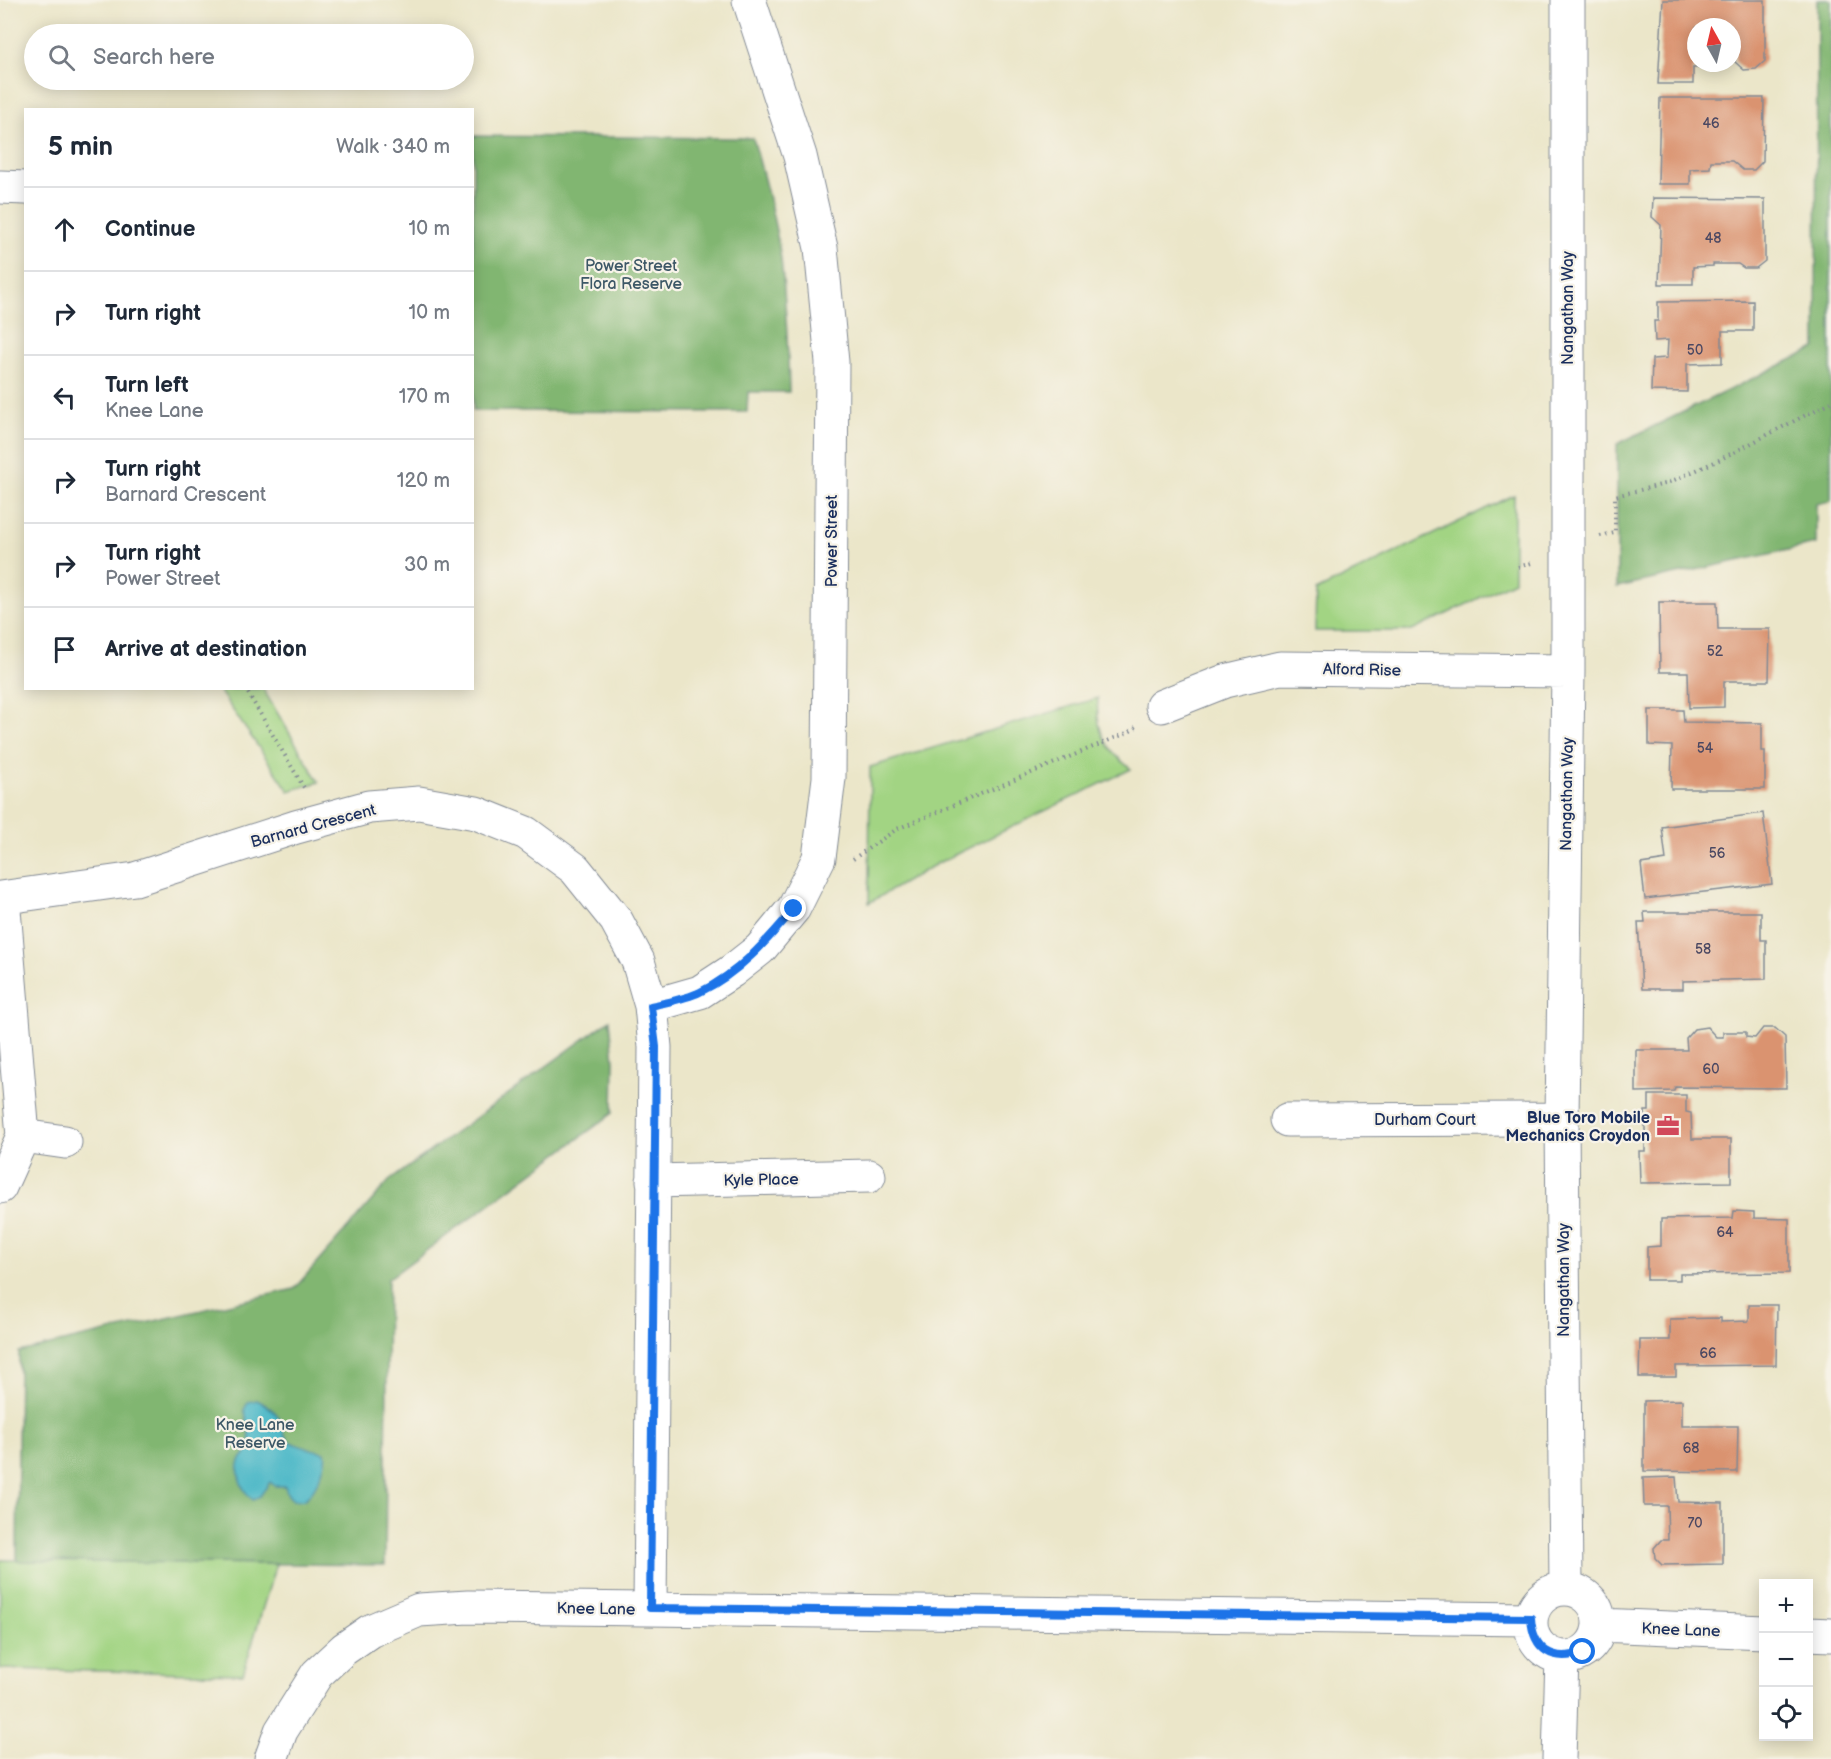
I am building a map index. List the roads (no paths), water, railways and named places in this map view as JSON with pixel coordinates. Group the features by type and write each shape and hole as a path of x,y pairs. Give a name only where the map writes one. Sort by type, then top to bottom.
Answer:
{"street":[{"name":"Power Street","path":"651,1006 700,992 732,971 760,949 794,909 819,858 829,778 832,362 821,248 803,168 749,0"},
{"name":"Nangathan Way","path":"1566,1589 1562,1119 1568,671 1566,550 1568,0"},
{"path":"0,187 24,188"},
{"name":"Alford Rise","path":"1162,706 1225,681 1280,668 1568,671"},
{"name":"Barnard Crescent","path":"2,898 135,879 323,819 369,807 419,803 476,813 526,833 575,870 616,920 638,961 651,1006 656,1047 650,1608"},
{"path":"0,1187 23,1136 2,898"},
{"name":"Durham Court","path":"1287,1120 1562,1119"},
{"path":"23,1136 65,1142"},
{"name":"Kyle Place","path":"653,1181 869,1176"},
{"path":"1556,1590 1576,1591 1587,1596 1594,1604 1598,1614 1597,1636 1592,1645 1583,1652 1562,1657 1542,1648 1536,1640 1531,1618 1539,1600 1556,1590"},
{"name":"Knee Lane","path":"271,1759 281,1731 317,1674 370,1631 419,1610 468,1606 1531,1618"},
{"name":"Knee Lane","path":"1599,1625 1759,1632"},
{"path":"1813,1634 1831,1635"},
{"path":"1560,1759 1562,1657"}],"water":[{"path":"257,1400 277,1415 288,1440 325,1452 319,1478 312,1492 303,1500 293,1500 288,1495 285,1486 275,1486 270,1482 260,1496 253,1500 243,1488 239,1477 239,1466 250,1446 244,1410 248,1402"}],"place":[{"name":"Blue Toro Mobile Mechanics Croydon","path":"1668,1126"}],"park label":[{"name":"Power Street Flora Reserve","path":"631,274"},
{"name":"Knee Lane Reserve","path":"255,1433"}]}
